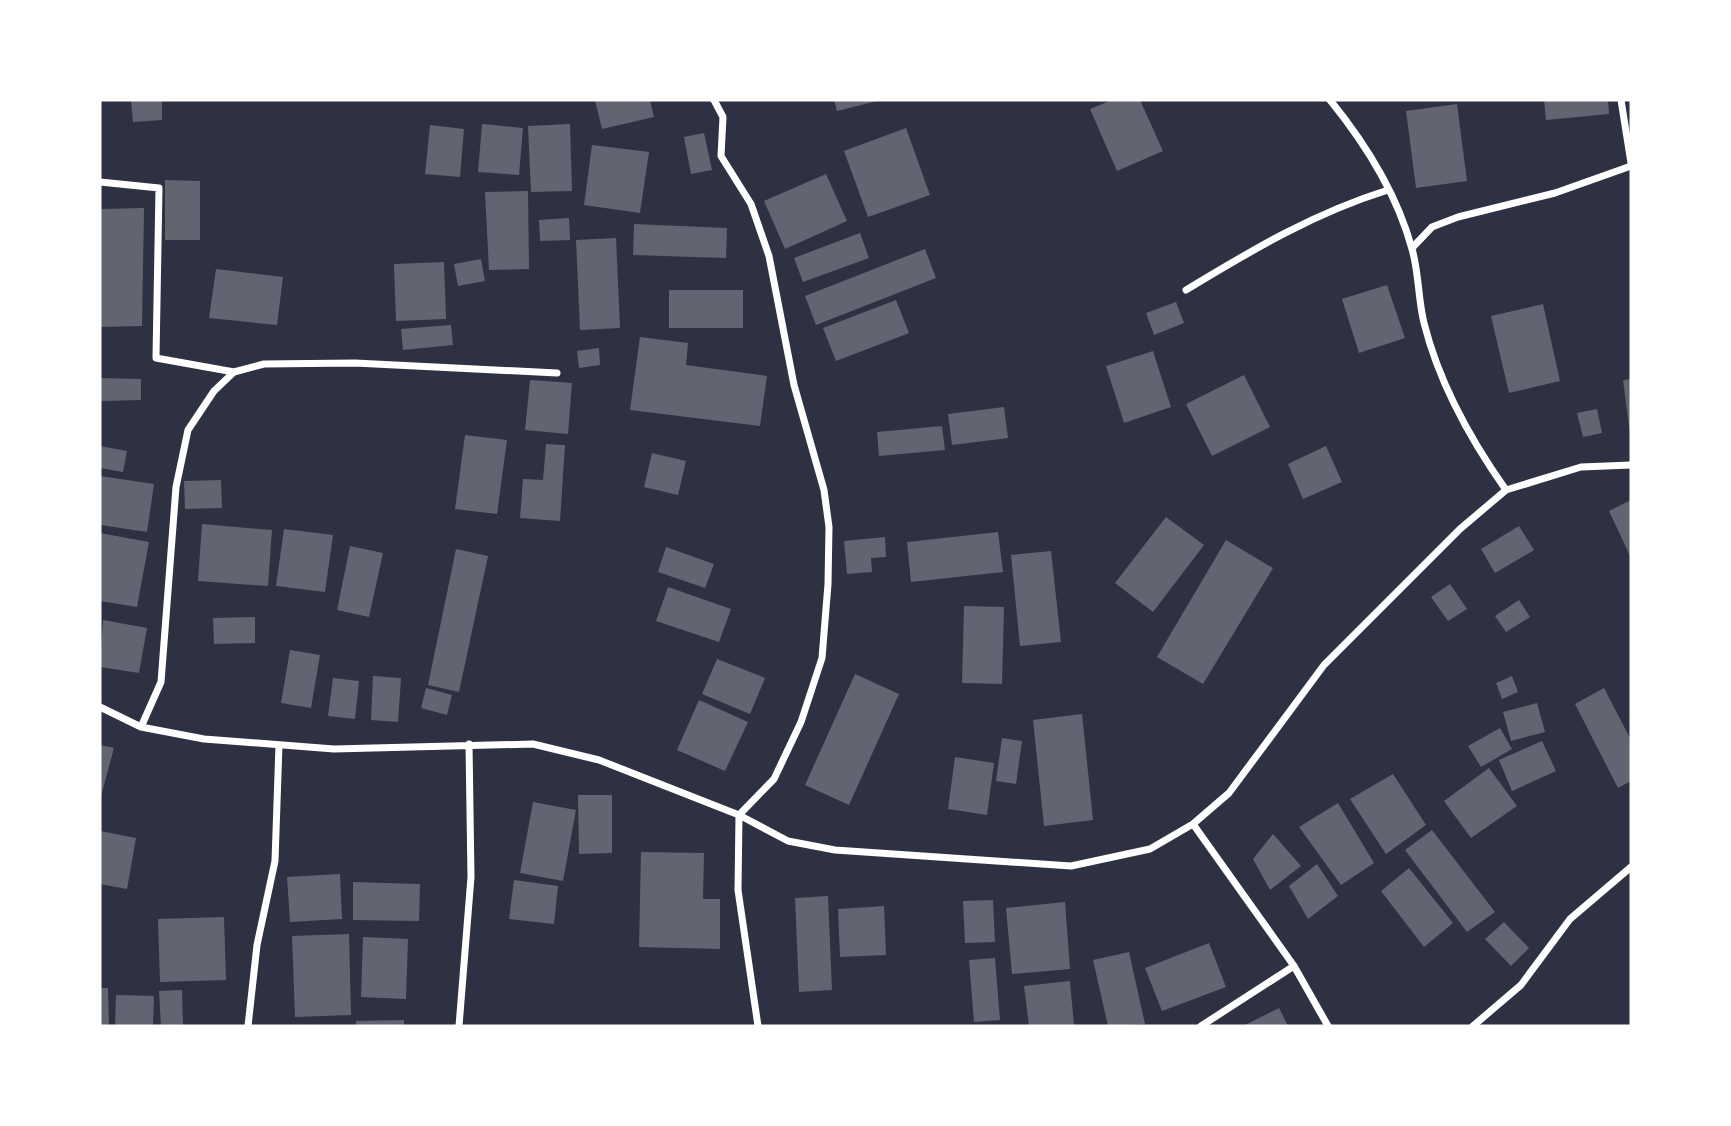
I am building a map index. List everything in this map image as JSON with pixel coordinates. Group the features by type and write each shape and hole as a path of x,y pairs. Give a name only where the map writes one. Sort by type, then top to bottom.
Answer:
{"street":[{"path":"715,100 723,117 721,156 751,204 769,256 794,385 824,490 829,527 822,658 801,722 774,779 739,815 738,890 758,1026"},
{"path":"1329,100 1360,136 1388,190 1412,248 1424,323 1446,386 1478,450 1506,490"},
{"path":"1412,248 1433,227 1458,217 1555,193 1631,164 1621,100"},
{"path":"100,181 159,188 156,358 234,372 264,364 355,363 557,373"},
{"path":"1186,290 1291,227 1341,205 1388,190"},
{"path":"141,727 161,682 176,487 188,430 214,391 234,372"},
{"path":"100,707 141,727 204,739 279,745 422,749 469,744 533,744 599,760 739,815 788,841 835,850 1071,866 1150,849 1193,824 1228,793 1324,665 1460,529 1506,490 1581,467 1631,465"},
{"path":"459,1026 471,877 469,744"},
{"path":"248,1026 257,945 275,861 279,745"},
{"path":"1193,824 1294,966 1328,1026"},
{"path":"1473,1026 1521,985 1570,919 1631,867"},
{"path":"1201,1026 1294,966"}],"building":[{"path":"131,100 162,100 162,120 133,122"},
{"path":"595,100 650,100 654,117 602,129"},
{"path":"834,100 877,100 877,101 837,111"},
{"path":"1112,100 1140,100 1163,151 1117,171 1090,109"},
{"path":"1544,100 1608,100 1609,114 1546,120"},
{"path":"1457,104 1467,181 1416,188 1406,111"},
{"path":"482,124 523,128 519,175 478,172"},
{"path":"570,124 572,191 531,192 528,126"},
{"path":"430,125 464,129 460,177 425,174"},
{"path":"906,128 930,195 868,217 844,151"},
{"path":"704,133 712,170 691,174 684,137"},
{"path":"592,145 649,152 640,213 584,205"},
{"path":"826,174 847,221 785,249 764,201"},
{"path":"165,180 200,181 200,240 165,240"},
{"path":"528,191 529,269 489,270 485,192"},
{"path":"144,208 142,326 100,327 100,209"},
{"path":"569,218 570,240 540,241 539,220"},
{"path":"634,224 727,228 726,258 633,255"},
{"path":"860,233 869,258 803,282 794,258"},
{"path":"616,238 620,328 580,330 576,240"},
{"path":"925,249 936,278 816,325 805,296"},
{"path":"481,259 485,281 458,286 454,264"},
{"path":"444,262 446,319 396,321 394,264"},
{"path":"216,269 283,277 277,325 209,318"},
{"path":"1387,285 1405,338 1359,353 1342,299"},
{"path":"669,290 743,290 743,328 669,328"},
{"path":"896,300 909,333 836,361 823,328"},
{"path":"1176,302 1184,323 1154,335 1146,313"},
{"path":"1543,304 1560,381 1509,393 1491,316"},
{"path":"451,325 453,345 403,350 401,329"},
{"path":"640,337 688,343 686,365 767,376 760,426 630,410"},
{"path":"599,348 600,365 579,368 577,351"},
{"path":"1153,351 1171,407 1124,423 1106,366"},
{"path":"1244,375 1270,427 1212,456 1186,404"},
{"path":"100,378 141,379 141,400 100,401"},
{"path":"1631,379 1631,434 1630,434 1623,380"},
{"path":"530,380 572,383 568,434 525,430"},
{"path":"1004,407 1008,438 952,445 948,414"},
{"path":"1597,409 1602,433 1583,437 1577,413"},
{"path":"942,426 945,450 879,456 877,432"},
{"path":"465,435 507,440 497,514 455,509"},
{"path":"546,444 565,445 560,521 520,518 523,479 543,480"},
{"path":"100,446 127,451 123,472 100,468"},
{"path":"1326,446 1342,482 1303,499 1288,464"},
{"path":"652,453 686,461 678,495 644,487"},
{"path":"100,476 154,484 147,532 100,525"},
{"path":"221,480 222,508 185,509 184,481"},
{"path":"1631,500 1631,558 1609,511"},
{"path":"1166,517 1204,545 1153,612 1115,583"},
{"path":"202,524 272,530 268,586 198,581"},
{"path":"1519,526 1534,550 1495,573 1481,549"},
{"path":"284,529 333,535 325,592 276,586"},
{"path":"998,532 1003,572 911,582 907,542"},
{"path":"100,533 149,542 137,607 100,601"},
{"path":"885,537 886,557 871,558 872,572 847,574 844,541"},
{"path":"1226,540 1273,568 1203,684 1157,657"},
{"path":"350,546 383,553 369,617 337,610"},
{"path":"666,547 714,564 705,588 658,572"},
{"path":"456,549 488,556 459,692 428,685"},
{"path":"1051,551 1061,642 1020,646 1011,555"},
{"path":"1450,584 1467,609 1448,621 1431,597"},
{"path":"668,587 731,609 719,642 656,621"},
{"path":"1519,600 1530,617 1506,632 1495,616"},
{"path":"964,606 1004,607 1002,684 962,683"},
{"path":"255,617 255,643 214,644 213,618"},
{"path":"103,620 147,628 139,673 100,667"},
{"path":"290,650 320,655 311,708 281,703"},
{"path":"717,659 765,678 750,714 702,694"},
{"path":"855,674 899,694 849,805 805,785"},
{"path":"373,676 401,678 398,722 371,720"},
{"path":"1512,676 1518,692 1502,699 1496,683"},
{"path":"333,678 359,681 355,719 328,716"},
{"path":"426,688 452,695 447,715 421,708"},
{"path":"1604,688 1631,740 1631,781 1618,788 1575,704"},
{"path":"699,700 748,722 725,771 677,750"},
{"path":"1537,703 1545,732 1511,741 1503,712"},
{"path":"1082,714 1093,820 1044,826 1033,720"},
{"path":"1500,728 1512,749 1481,767 1468,746"},
{"path":"1002,738 1022,741 1016,784 996,781"},
{"path":"1542,741 1556,771 1512,791 1499,760"},
{"path":"100,745 114,748 101,796 100,796"},
{"path":"955,757 994,763 987,815 948,809"},
{"path":"1489,768 1517,806 1471,838 1444,801"},
{"path":"1393,774 1426,825 1386,854 1350,799"},
{"path":"578,795 612,795 612,853 579,854"},
{"path":"533,802 576,810 563,881 520,873"},
{"path":"1338,803 1374,863 1341,885 1299,827"},
{"path":"1432,830 1495,912 1467,932 1405,850"},
{"path":"100,831 136,838 127,889 100,884"},
{"path":"1273,834 1301,866 1270,890 1253,859"},
{"path":"641,852 704,853 703,899 720,899 720,949 639,947"},
{"path":"1317,864 1338,896 1308,919 1289,886"},
{"path":"1409,868 1453,923 1424,947 1381,891"},
{"path":"340,874 342,919 290,922 287,877"},
{"path":"514,880 558,886 554,924 509,919"},
{"path":"353,882 420,884 419,921 353,920"},
{"path":"828,896 832,990 799,992 795,898"},
{"path":"993,900 995,942 965,943 963,901"},
{"path":"1065,902 1070,969 1012,974 1006,908"},
{"path":"884,906 886,955 840,957 838,909"},
{"path":"224,917 226,980 160,982 158,919"},
{"path":"1504,922 1529,948 1511,966 1485,939"},
{"path":"349,934 351,1015 295,1017 292,936"},
{"path":"363,937 408,939 406,999 361,997"},
{"path":"1209,943 1226,987 1162,1011 1145,968"},
{"path":"1129,952 1145,1024 1108,1026 1093,960"},
{"path":"995,958 1000,1020 974,1022 969,960"},
{"path":"1070,981 1074,1026 1029,1026 1024,986"},
{"path":"100,988 108,988 109,1026 100,1026"},
{"path":"182,990 183,1026 161,1026 159,991"},
{"path":"116,995 154,996 153,1026 115,1026"},
{"path":"1279,1008 1288,1026 1243,1026"},
{"path":"404,1020 404,1026 356,1026 356,1021"}]}
